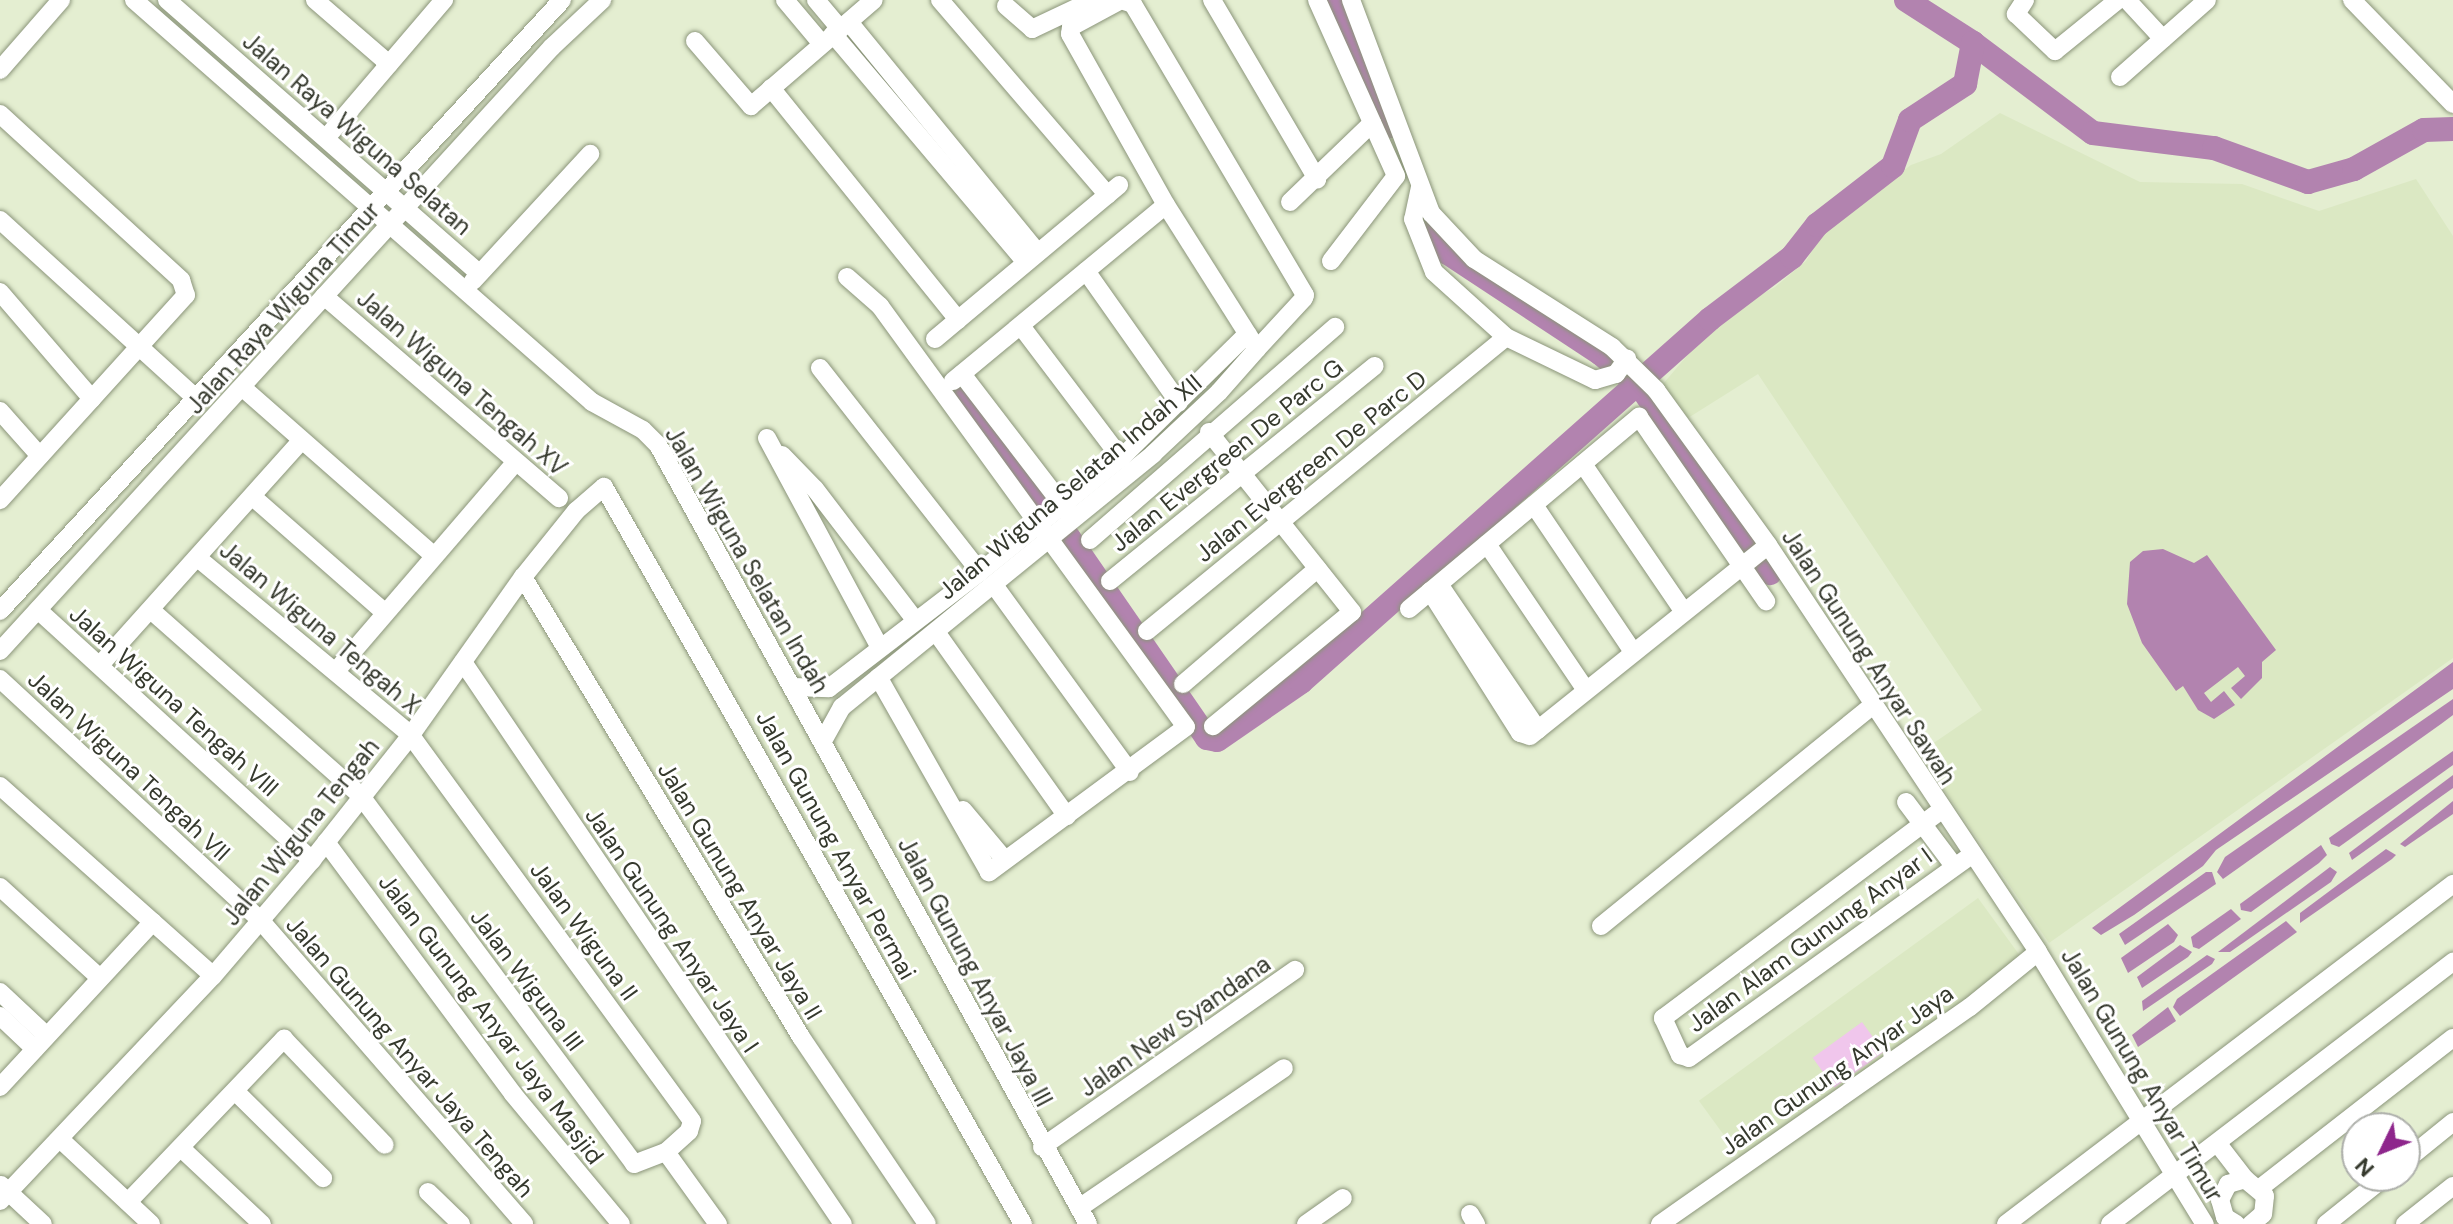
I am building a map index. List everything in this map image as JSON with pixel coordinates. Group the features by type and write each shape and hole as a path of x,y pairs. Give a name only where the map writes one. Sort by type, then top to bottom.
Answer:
{"street":[{"path":"0,70 61,0"},
{"name":"Jalan Raya Wiguna Selatan","path":"134,0 369,207 615,417"},
{"name":"Jalan Raya Wiguna Selatan","path":"167,0 479,273"},
{"path":"315,0 389,64"},
{"name":"Jalan Raya Wiguna Timur","path":"0,611 562,0"},
{"name":"Jalan Raya Wiguna Timur","path":"0,651 328,300 390,225 552,47 602,0"},
{"path":"785,0 836,32"},
{"path":"816,0 836,32 1032,257"},
{"path":"695,41 747,105 874,0"},
{"path":"935,339 1114,190 940,0"},
{"path":"1006,6 1035,28 1092,0"},
{"name":"Jalan Wiguna Selatan Indah XII","path":"823,741 842,707 994,585 1121,458 1179,403 1252,342 1305,290 1133,4 1121,0 1071,27 1070,34 1166,205"},
{"path":"1212,0 1257,70 1317,179"},
{"path":"1228,0 1257,70"},
{"path":"1317,0 1396,180 1331,261"},
{"name":"Jalan Gunung Anyar Sawah","path":"1351,0 1419,190 1448,236 1474,259 1650,384 1766,547 1940,811 2038,952"},
{"path":"2025,0 2016,14 2055,51 2118,0"},
{"path":"2127,0 2163,39"},
{"path":"2120,77 2207,0"},
{"path":"2352,0 2453,104"},
{"path":"326,138 438,2"},
{"path":"771,88 958,320"},
{"path":"0,114 181,280 186,295 138,344 0,500"},
{"path":"1290,202 1372,123"},
{"path":"468,290 479,273 590,154"},
{"path":"1419,190 1413,219 1434,272 1506,337 1595,380 1622,367"},
{"path":"878,677 942,784 985,870 1005,860 1130,772 1185,729 1056,524 957,378 1166,205 1252,342"},
{"path":"0,220 197,399"},
{"path":"1086,271 1179,403"},
{"path":"847,277 880,306 1056,524"},
{"path":"0,292 92,399"},
{"name":"Jalan Wiguna Tengah XV","path":"328,300 559,498"},
{"path":"1021,326 1121,458"},
{"path":"1090,540 1209,432 1335,327"},
{"name":"Jalan Evergreen De Parc D","path":"1147,631 1506,337"},
{"name":"Jalan Wiguna Selatan Indah XII","path":"829,688 980,572 1056,524 1175,433 1252,342"},
{"name":"Jalan Evergreen De Parc G","path":"1110,581 1375,366"},
{"path":"820,368 980,572"},
{"path":"243,388 433,555"},
{"path":"0,411 40,456"},
{"name":"Jalan Wiguna Selatan Indah","path":"615,417 643,430 658,445 823,741"},
{"path":"1409,609 1583,464 1632,418 1645,420 1766,601"},
{"path":"1209,432 1352,612 1213,726"},
{"path":"100,665 254,498 301,441"},
{"path":"880,648 796,496 771,443 815,489 916,621"},
{"path":"336,671 383,611 515,463"},
{"path":"1583,464 1684,612"},
{"path":"125,478 143,495"},
{"name":"Jalan Wiguna Tengah","path":"3,1192 61,1140 261,921 411,735 523,577 576,511 608,489"},
{"name":"Jalan Gunung Anyar Permai","path":"608,489 1023,1224"},
{"path":"254,498 383,611"},
{"path":"1534,505 1633,652"},
{"path":"1487,544 1586,690"},
{"path":"1435,588 1534,733 1766,547"},
{"name":"Jalan Wiguna Tengah X","path":"198,558 411,735"},
{"path":"1183,684 1317,569"},
{"name":"Jalan Gunung Anyar Jaya II","path":"523,577 801,1037 927,1224"},
{"path":"994,585 1130,772"},
{"name":"Jalan Wiguna Tengah VIII","path":"38,610 312,860"},
{"path":"152,611 361,796"},
{"path":"936,632 1067,816"},
{"name":"Jalan Gunung Anyar Jaya I","path":"463,662 843,1224"},
{"name":"Jalan Wiguna Tengah VII","path":"0,679 261,921"},
{"path":"794,687 829,688 842,707"},
{"path":"1601,926 1872,706"},
{"name":"Jalan Wiguna II","path":"411,735 692,1121 666,1152"},
{"name":"Jalan Gunung Anyar Jaya III","path":"823,741 1042,1147 1084,1216"},
{"path":"0,786 213,976"},
{"name":"Jalan Wiguna III","path":"361,796 634,1164 666,1152"},
{"name":"Jalan Alam Gunung Anyar I","path":"1906,802 1954,866"},
{"name":"Jalan Alam Gunung Anyar I","path":"1940,811 1663,1018 1680,1055 1689,1058 1971,855"},
{"name":"Jalan Gunung Anyar Jaya Masjid","path":"326,842 513,1094 621,1224"},
{"path":"2006,1224 2142,1117 2453,884"},
{"path":"0,887 100,978"},
{"name":"Jalan Gunung Anyar Jaya Tengah","path":"261,921 524,1224"},
{"path":"0,1087 153,922"},
{"name":"Jalan Gunung Anyar Timur","path":"2038,952 2205,1224"},
{"name":"Jalan Gunung Anyar Jaya","path":"1660,1224 1970,1007 2038,952"},
{"path":"2110,1224 2453,962"},
{"name":"Jalan New Syandana","path":"1042,1147 1295,970"},
{"path":"0,992 41,1043"},
{"path":"0,1016 41,1043"},
{"path":"2226,1222 2223,1191 2253,1184 2453,1038"},
{"path":"128,1202 235,1091 277,1042 290,1040 385,1145"},
{"path":"1084,1216 1284,1068"},
{"path":"235,1091 323,1178"},
{"path":"2421,1148 2453,1122"},
{"path":"61,1140 151,1224"},
{"path":"2218,1144 2253,1184 2266,1205 2251,1224"},
{"path":"181,1148 262,1224"},
{"path":"666,1152 718,1224"},
{"path":"2405,1224 2453,1186"},
{"path":"3,1192 43,1224"},
{"path":"428,1192 461,1224"},
{"path":"2326,1224 2366,1192"},
{"path":"1306,1224 1343,1198"}],"shaded area":[{"path":"2000,113 2140,182 2242,184 2319,211 2416,179 2453,236 2453,658 2049,943 1919,753 1982,710 1758,374 1688,418 1663,384 1720,317 1775,287 1806,261 1824,230 1911,165 1941,154"},
{"path":"2163,549 2194,563 2207,555 2276,650 2262,662 2262,678 2241,699 2231,688 2245,676 2238,667 2204,693 2211,702 2224,691 2235,705 2214,719 2198,710 2183,686 2176,691 2142,643 2127,604 2130,562 2143,551"},
{"path":"2453,662 2453,689 2216,850 2203,866 2134,915 2101,935 2092,928"},
{"path":"2453,699 2453,715 2441,724 2223,879 2217,872 2225,857"},
{"path":"2453,751 2453,765 2339,847 2331,844 2329,838"},
{"path":"2453,775 2453,788 2352,860 2349,853"},
{"path":"2453,801 2453,814 2405,847 2400,844"},
{"path":"2321,845 2327,855 2319,863 2251,912 2241,910 2240,904"},
{"path":"2386,849 2396,855 2300,923 2300,913"},
{"path":"2330,867 2337,872 2331,882 2230,952 2218,952"},
{"path":"2206,872 2212,872 2216,884 2125,945 2119,934"},
{"path":"1978,898 2023,960 1744,1163 1699,1101"},
{"path":"2231,909 2241,919 2199,949 2193,947 2191,937"},
{"path":"2286,921 2297,932 2180,1016 2173,1007 2177,999"},
{"path":"2168,924 2178,935 2174,942 2128,973 2121,958"},
{"path":"2180,945 2192,952 2188,957 2142,988 2137,977"},
{"path":"2207,955 2215,959 2212,964 2143,1011 2142,1001"},
{"path":"2168,1007 2176,1021 2138,1047 2132,1035"},
{"path":"1862,1022 1884,1052 1834,1088 1813,1058"}],"waterway":[{"path":"1336,0 1389,126"},
{"path":"1906,0 1973,43 2093,133 2214,148 2308,182 2354,169 2424,130 2453,129"},
{"path":"960,393 1069,538 1207,738 1217,740 1301,682 1710,319 1792,257 1817,225 1893,166 1910,120 1965,84 1973,43"},
{"path":"1420,201 1448,253 1601,354 1640,386 1770,573"}]}
